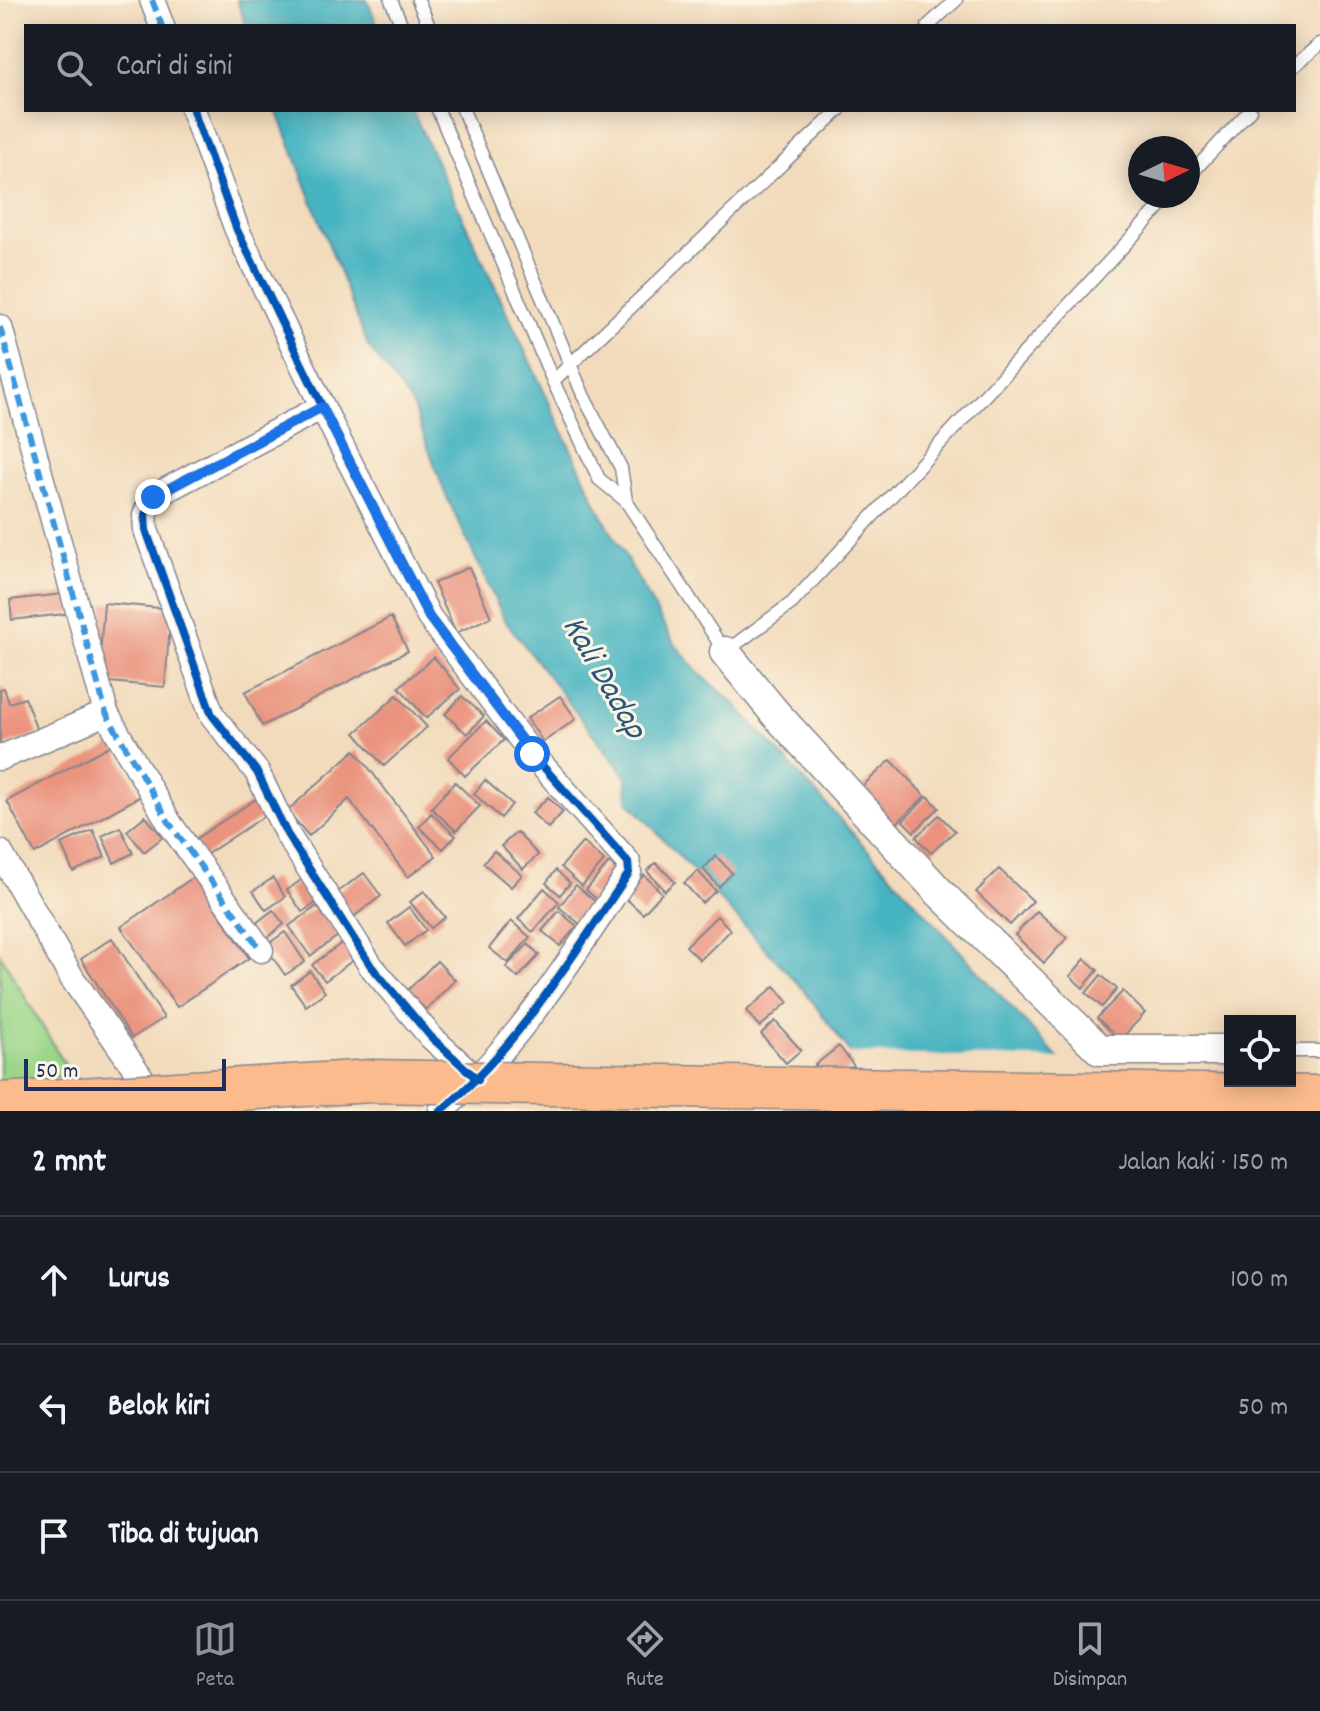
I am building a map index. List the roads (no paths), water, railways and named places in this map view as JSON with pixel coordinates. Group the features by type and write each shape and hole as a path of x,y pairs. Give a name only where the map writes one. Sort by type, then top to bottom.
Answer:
{"highway":[{"path":"0,1104 371,1081 1320,1097"}],"street":[{"path":"152,0 161,24"},
{"path":"194,112 237,230 322,407 429,617 532,754 628,862 629,873 532,1012 478,1080 441,1111"},
{"path":"0,327 106,713 170,824 261,950"},
{"path":"322,407 153,497 145,515 146,530 212,715 257,772 287,834 371,966 431,1037 478,1080"},
{"path":"725,652 775,713 940,893 1100,1050 1224,1050"},
{"path":"0,758 106,713"},
{"path":"0,852 72,978 164,1111"},
{"path":"1284,1087 1292,1111"}],"lane":[{"path":"391,0 401,24"},
{"path":"418,0 428,24"},
{"path":"930,24 956,0"},
{"path":"1296,64 1320,44"},
{"path":"439,112 553,381 599,479 626,501 725,652 792,603 1159,208"},
{"path":"464,112 571,364 621,468 626,501"},
{"path":"553,381 837,112"},
{"path":"1200,164 1248,112"},
{"path":"1296,1051 1320,1051"}],"water":[{"path":"237,0 367,0 377,24 245,24"},
{"name":"Kali Dadap","path":"278,112 413,112 601,513 674,643 700,674 733,702 1106,1111 870,1079 802,988 628,801 627,778 504,619 445,493 412,404 368,346"}]}
